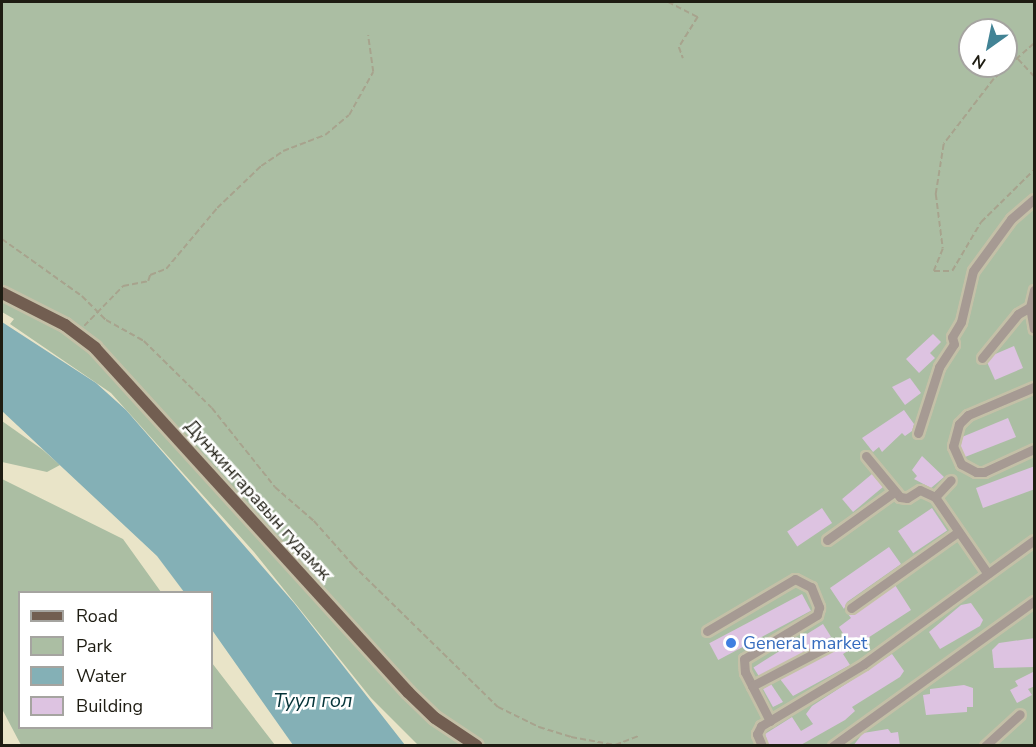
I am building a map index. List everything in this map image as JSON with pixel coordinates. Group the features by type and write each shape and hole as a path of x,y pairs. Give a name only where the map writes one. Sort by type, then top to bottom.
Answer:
{"main road":[{"name":"Дүнжингаравын гудамж","path":"2,293 77,333 147,402 415,699 435,718 477,746"}],"street":[{"path":"918,433 939,367 954,344 952,337 961,322 973,271 1011,219 1035,199"},
{"path":"1035,290 1030,307 1035,329"},
{"path":"982,358 1018,314 1030,307"},
{"path":"1035,387 968,415 959,424 953,446 961,464 976,472 984,472 1035,449"},
{"path":"866,456 894,492 903,498 920,490 935,497 988,574"},
{"path":"935,497 951,480"},
{"path":"827,540 894,492"},
{"path":"851,608 958,532"},
{"path":"762,746 757,732 770,721 864,664 1035,540"},
{"path":"707,631 795,579 811,586 819,607 817,615 745,656 745,672 770,721"},
{"path":"833,746 1035,601"},
{"path":"752,686 832,644"},
{"path":"985,746 1020,714"}],"path":[{"path":"668,2 698,17 679,47 683,58"},
{"path":"77,333 123,286 148,281 150,275 166,269 217,208 261,166 283,151 325,135 349,115 373,72 368,35"},
{"path":"1035,44 1018,59 1035,76"},
{"path":"998,78 986,89 944,144 936,194 943,249 934,271 952,272 981,222 1035,170"},
{"path":"2,239 98,312 144,341 212,408 275,488 314,521 352,565 498,706 538,727 571,737 615,745 639,736"}],"green space":[{"path":"2,2 1034,2 1034,745 418,745 371,698 254,552 111,393 10,324 14,319 2,312"},
{"path":"2,421 60,465 47,472 2,462"},
{"path":"2,479 123,539 160,591 18,591 18,729 213,729 213,664 275,745 21,745 2,709"}],"water":[{"name":"Туул гол","path":"2,322 96,383 126,410 294,603 405,745 293,745 213,631 213,591 183,591 157,556 2,411"}],"building":[{"path":"933,334 941,342 930,353 935,358 919,373 906,359"},
{"path":"1014,346 1023,368 995,380 987,362 993,355"},
{"path":"910,378 921,393 905,405 892,387"},
{"path":"904,410 914,424 912,431 905,436 902,433 882,452 879,447 873,452 862,438"},
{"path":"1008,418 1016,437 965,457 960,445 962,437"},
{"path":"922,456 944,477 931,488 914,479 917,476 912,470"},
{"path":"1035,466 1035,489 983,508 976,488"},
{"path":"872,474 883,487 853,512 842,499"},
{"path":"822,508 832,523 797,546 787,531"},
{"path":"932,508 947,530 913,553 898,531"},
{"path":"889,547 901,564 847,602 844,609 830,588"},
{"path":"895,585 911,610 843,654 850,665 793,696 780,679 849,643 839,627 851,618 848,614 855,614"},
{"path":"802,594 811,611 718,660 709,643"},
{"path":"971,603 983,620 980,626 940,649 929,632 961,605"},
{"path":"823,624 831,637 761,680 753,667"},
{"path":"1035,638 1035,667 994,668 992,650 999,643"},
{"path":"892,654 904,671 900,677 852,707 855,711 845,720 799,746 769,746 765,734 792,717 801,731 813,724 806,714 812,706"},
{"path":"1035,671 1035,686 1028,689 1032,695 1017,703 1010,690 1018,686 1015,681"},
{"path":"771,684 783,702 773,707 763,689"},
{"path":"964,685 973,688 973,707 967,707 967,712 926,715 923,695 930,694 930,689"},
{"path":"888,729 891,733 898,732 900,746 853,746 863,733"}],"place":[{"name":"General market","path":"731,643"}]}
